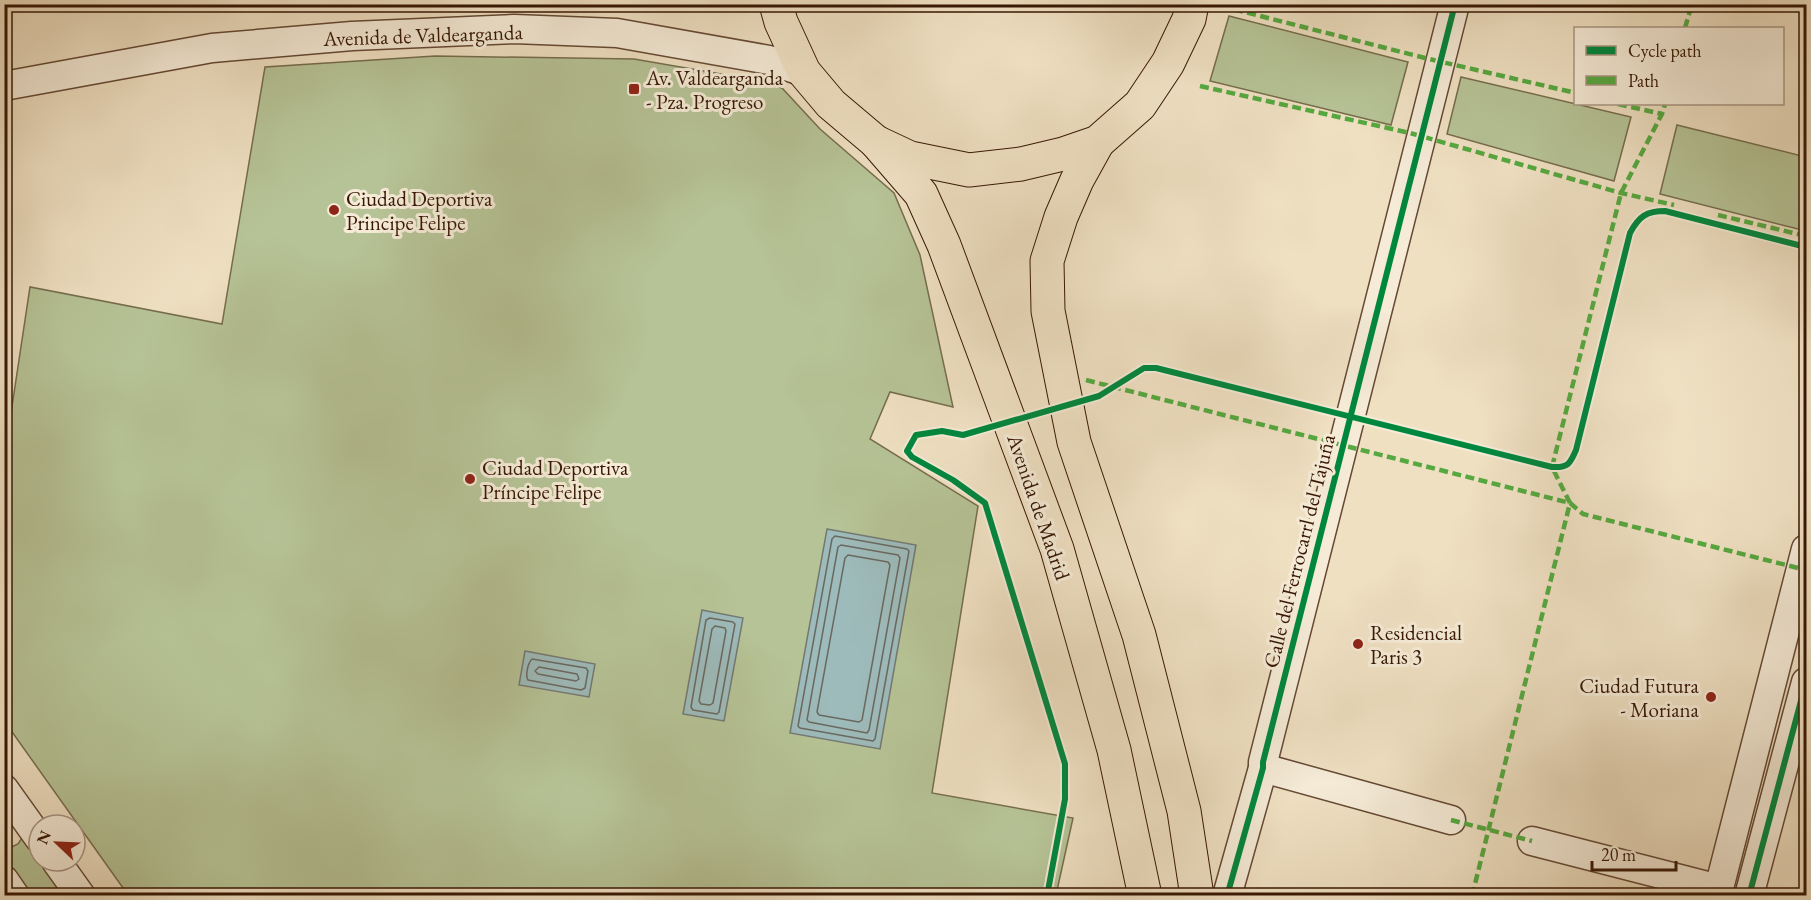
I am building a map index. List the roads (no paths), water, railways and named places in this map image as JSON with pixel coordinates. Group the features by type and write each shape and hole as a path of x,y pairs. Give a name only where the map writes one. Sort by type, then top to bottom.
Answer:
{"highway":[{"path":"776,4 781,22 804,72 831,104 876,142 910,158 969,170 1021,164 1063,154 1098,142"},
{"path":"1192,4 1189,19 1168,63 1140,105 1098,142 1060,217 1047,261 1048,311 1074,442 1140,635 1184,811 1197,896"},
{"name":"Avenida de Madrid","path":"876,142 921,194 944,245 1056,549 1114,750 1145,896"}],"street":[{"name":"Calle del Ferrocarrl del Tajuña","path":"1227,896 1263,768 1455,4"},
{"name":"Avenida de Valdearganda","path":"4,86 212,48 352,36 514,29 617,33 769,60 804,72"},
{"path":"1532,841 1718,892 1806,549"},
{"path":"1749,896 1806,682"},
{"path":"1263,768 1451,820"},
{"path":"7,805 27,826"},
{"path":"65,873 81,896"},
{"path":"4,880 15,896"}],"water":[{"path":"827,529 916,545 880,749 790,733"},
{"path":"702,610 743,618 724,721 683,714"},
{"path":"525,651 595,664 589,697 519,685"}],"railway":[{"path":"4,6 11,4"}],"place":[{"name":"Av. Valdearganda - Pza. Progreso","path":"634,89"},
{"name":"Ciudad Deportiva Principe Felipe","path":"334,210"},
{"name":"Ciudad Deportiva Príncipe Felipe","path":"470,479"},
{"name":"Residencial Paris 3","path":"1358,644"},
{"name":"Ciudad Futura - Moriana","path":"1711,697"}]}
